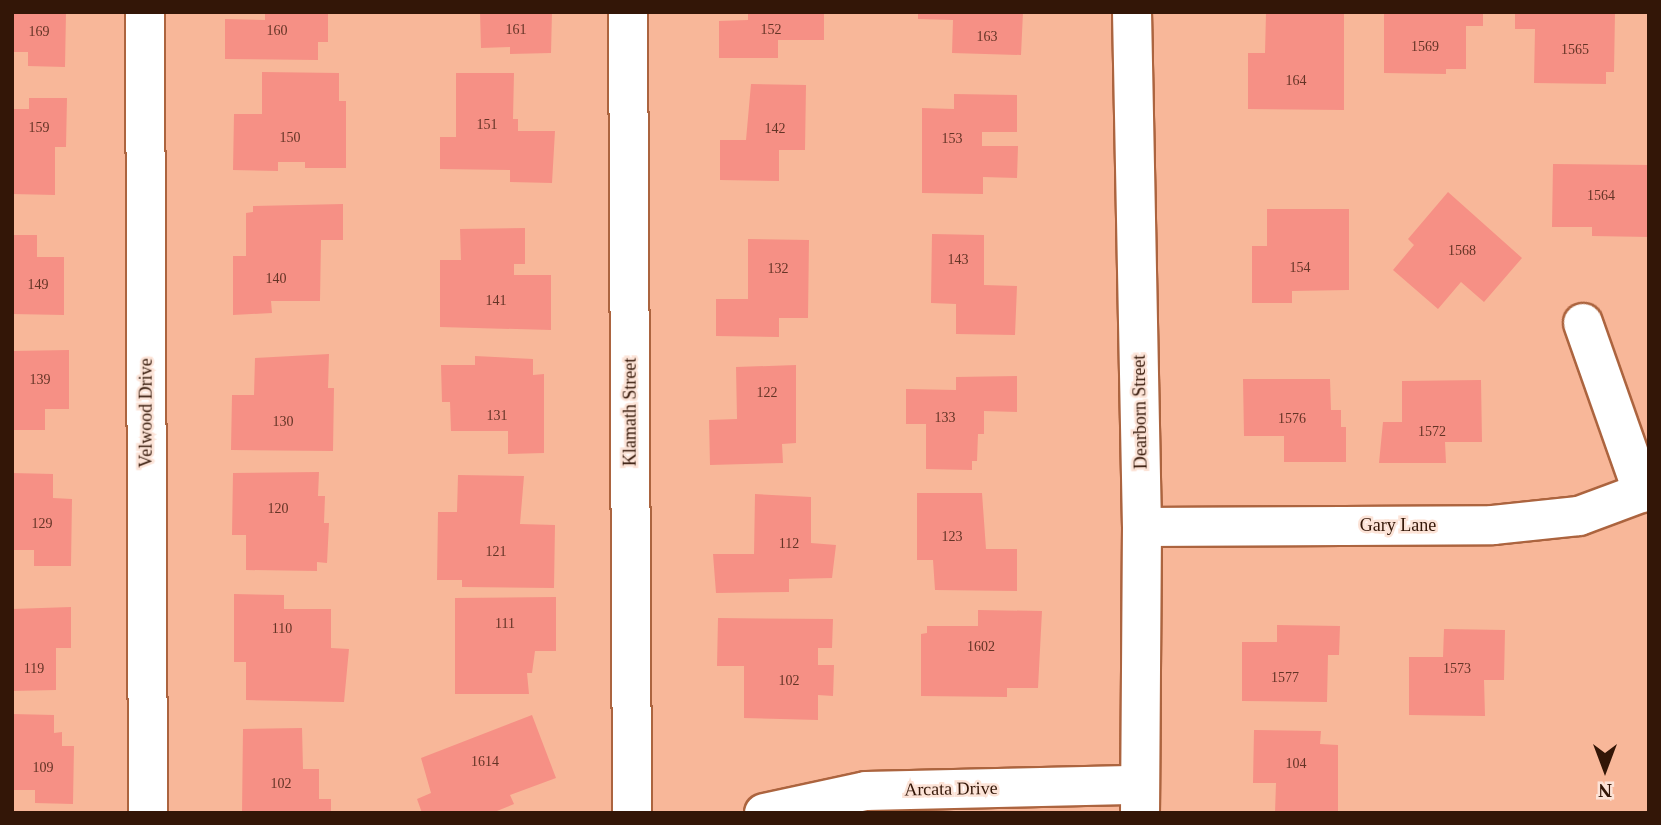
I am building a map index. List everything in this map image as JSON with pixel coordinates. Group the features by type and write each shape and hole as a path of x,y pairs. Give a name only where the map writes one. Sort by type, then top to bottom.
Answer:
{"street":[{"name":"Velwood Drive","path":"145,12 148,813"},
{"name":"Klamath Street","path":"628,12 632,813"},
{"name":"Dearborn Street","path":"1132,12 1142,527 1140,799"},
{"path":"1583,323 1646,491"},
{"name":"Gary Lane","path":"1142,527 1493,525 1579,516 1646,491"},
{"name":"Arcata Drive","path":"764,813 866,791 1140,799"}],"building":[{"path":"12,12 66,12 65,67 28,66 28,52 12,52"},
{"path":"265,12 328,12 328,42 318,42 318,60 225,59 225,19 265,20"},
{"path":"480,12 552,12 551,53 510,54 510,47 481,48"},
{"path":"748,12 824,12 824,40 778,40 778,58 719,58 719,21 748,20"},
{"path":"918,12 1023,12 1021,55 952,53 953,20 918,19"},
{"path":"1384,12 1483,12 1483,26 1466,26 1466,69 1446,69 1446,74 1384,73"},
{"path":"1515,12 1615,12 1614,72 1606,72 1606,84 1534,83 1535,29 1515,29"},
{"path":"1266,13 1344,14 1344,110 1248,109 1248,53 1265,53"},
{"path":"262,72 339,73 339,101 346,101 346,168 305,168 305,162 278,162 278,171 233,170 234,114 262,114"},
{"path":"456,73 514,73 513,119 518,119 518,131 555,131 552,183 510,182 510,170 440,169 440,137 456,137"},
{"path":"751,84 806,85 805,150 779,150 779,181 720,180 720,140 746,140"},
{"path":"954,94 1017,95 1017,132 982,132 982,146 1018,146 1017,178 983,177 983,194 922,193 922,108 954,109"},
{"path":"29,98 67,98 66,147 55,147 55,195 12,194 12,109 29,109"},
{"path":"1553,164 1649,165 1649,237 1592,236 1592,227 1552,227"},
{"path":"1448,192 1522,258 1484,302 1461,282 1438,309 1393,270 1414,245 1408,239"},
{"path":"343,204 343,240 321,240 320,301 271,301 272,313 233,315 233,256 246,256 246,213 253,212 253,206"},
{"path":"1267,209 1349,209 1349,290 1292,291 1292,303 1252,303 1252,246 1267,246"},
{"path":"525,228 525,264 514,264 514,275 551,275 551,330 440,327 440,260 461,260 460,229"},
{"path":"932,234 984,235 984,285 1017,286 1015,335 956,334 956,304 931,303"},
{"path":"12,235 37,235 37,257 64,257 64,315 12,314"},
{"path":"748,239 809,240 808,318 779,318 779,337 716,336 716,299 748,299"},
{"path":"69,350 69,409 45,409 45,430 12,430 12,351"},
{"path":"329,354 328,388 334,388 333,451 231,450 232,395 254,395 255,358"},
{"path":"475,356 533,359 533,375 544,374 544,453 508,454 508,431 451,431 450,402 442,402 441,365 475,365"},
{"path":"796,365 796,443 782,444 783,463 710,465 709,420 737,419 736,367"},
{"path":"1017,376 1017,412 984,411 984,434 978,434 977,461 972,461 972,470 926,469 926,424 906,424 906,389 956,390 956,377"},
{"path":"1243,379 1330,379 1331,410 1341,410 1341,427 1346,427 1346,462 1284,462 1284,436 1244,436"},
{"path":"1481,380 1482,442 1445,442 1446,463 1379,463 1383,422 1402,422 1402,381"},
{"path":"319,472 318,496 325,496 324,523 329,523 327,563 317,562 317,571 246,570 246,535 232,535 233,473"},
{"path":"12,473 53,474 53,498 72,499 71,566 34,566 34,550 12,550"},
{"path":"458,475 524,476 520,524 555,525 554,588 462,587 462,580 437,580 438,512 457,512"},
{"path":"917,493 982,493 986,549 1017,549 1017,591 935,590 933,560 917,560"},
{"path":"755,494 811,497 811,543 836,545 832,578 789,579 789,592 716,593 713,554 754,554"},
{"path":"234,594 284,595 284,609 331,609 331,648 349,649 344,702 246,700 246,662 234,662"},
{"path":"556,597 556,651 535,651 532,673 527,673 529,694 455,694 455,598"},
{"path":"71,607 71,648 56,648 56,690 12,691 12,609"},
{"path":"978,610 1042,611 1038,688 1007,688 1007,697 921,696 921,634 927,633 927,626 978,626"},
{"path":"718,618 833,619 832,648 818,648 818,665 834,665 833,696 818,695 818,720 744,718 744,666 717,666"},
{"path":"1277,625 1340,626 1339,655 1328,655 1327,702 1242,701 1242,642 1277,642"},
{"path":"1444,629 1505,630 1504,680 1484,680 1485,716 1409,715 1409,657 1443,657"},
{"path":"12,714 54,715 54,733 62,732 62,746 74,746 73,804 35,803 35,790 12,790"},
{"path":"532,715 556,778 510,795 514,804 492,813 422,813 417,799 431,793 421,758"},
{"path":"302,728 303,769 319,769 319,799 331,799 331,813 242,813 243,729"},
{"path":"1254,730 1321,731 1320,744 1338,745 1338,813 1275,813 1276,783 1253,783"}]}
